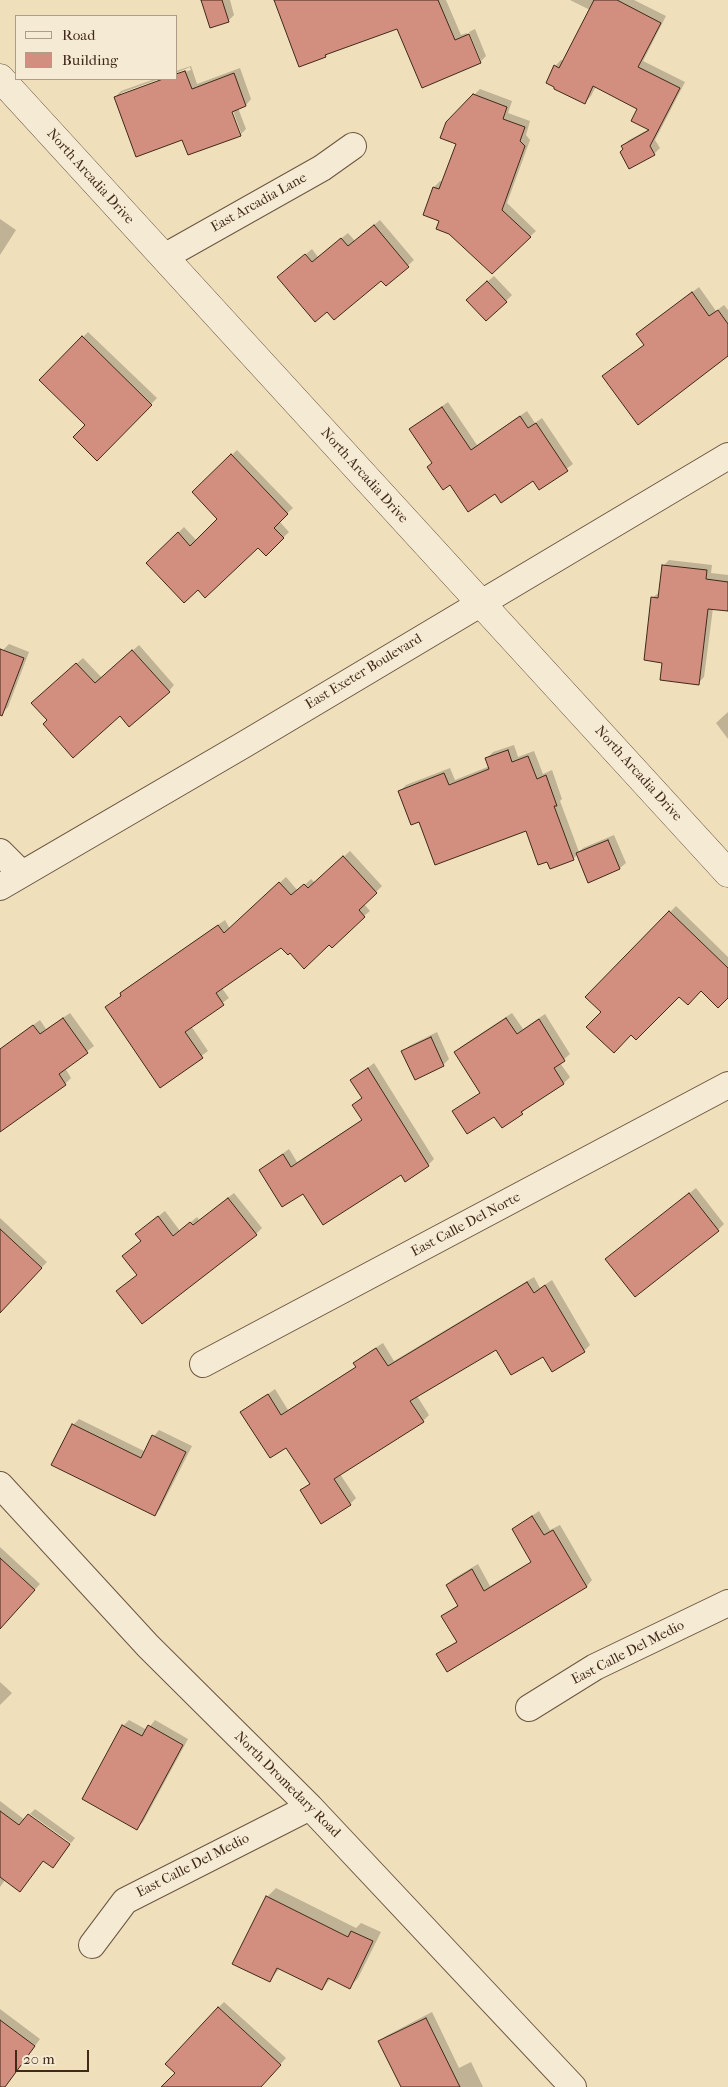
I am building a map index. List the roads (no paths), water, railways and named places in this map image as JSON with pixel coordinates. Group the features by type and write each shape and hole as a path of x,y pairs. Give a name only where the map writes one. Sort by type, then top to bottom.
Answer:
{"street":[{"name":"North Arcadia Drive","path":"0,78 728,873"},
{"name":"East Arcadia Lane","path":"164,257 322,168 353,146"},
{"name":"East Exeter Boulevard","path":"11,881 728,456"},
{"path":"0,852 11,881"},
{"name":"East Calle Del Norte","path":"203,1364 728,1085"},
{"name":"North Dromedary Road","path":"0,1485 148,1646 310,1807 573,2087"},
{"name":"East Calle Del Medio","path":"529,1708 595,1667 728,1603"},
{"name":"East Calle Del Medio","path":"92,1945 125,1901 310,1807"}]}
